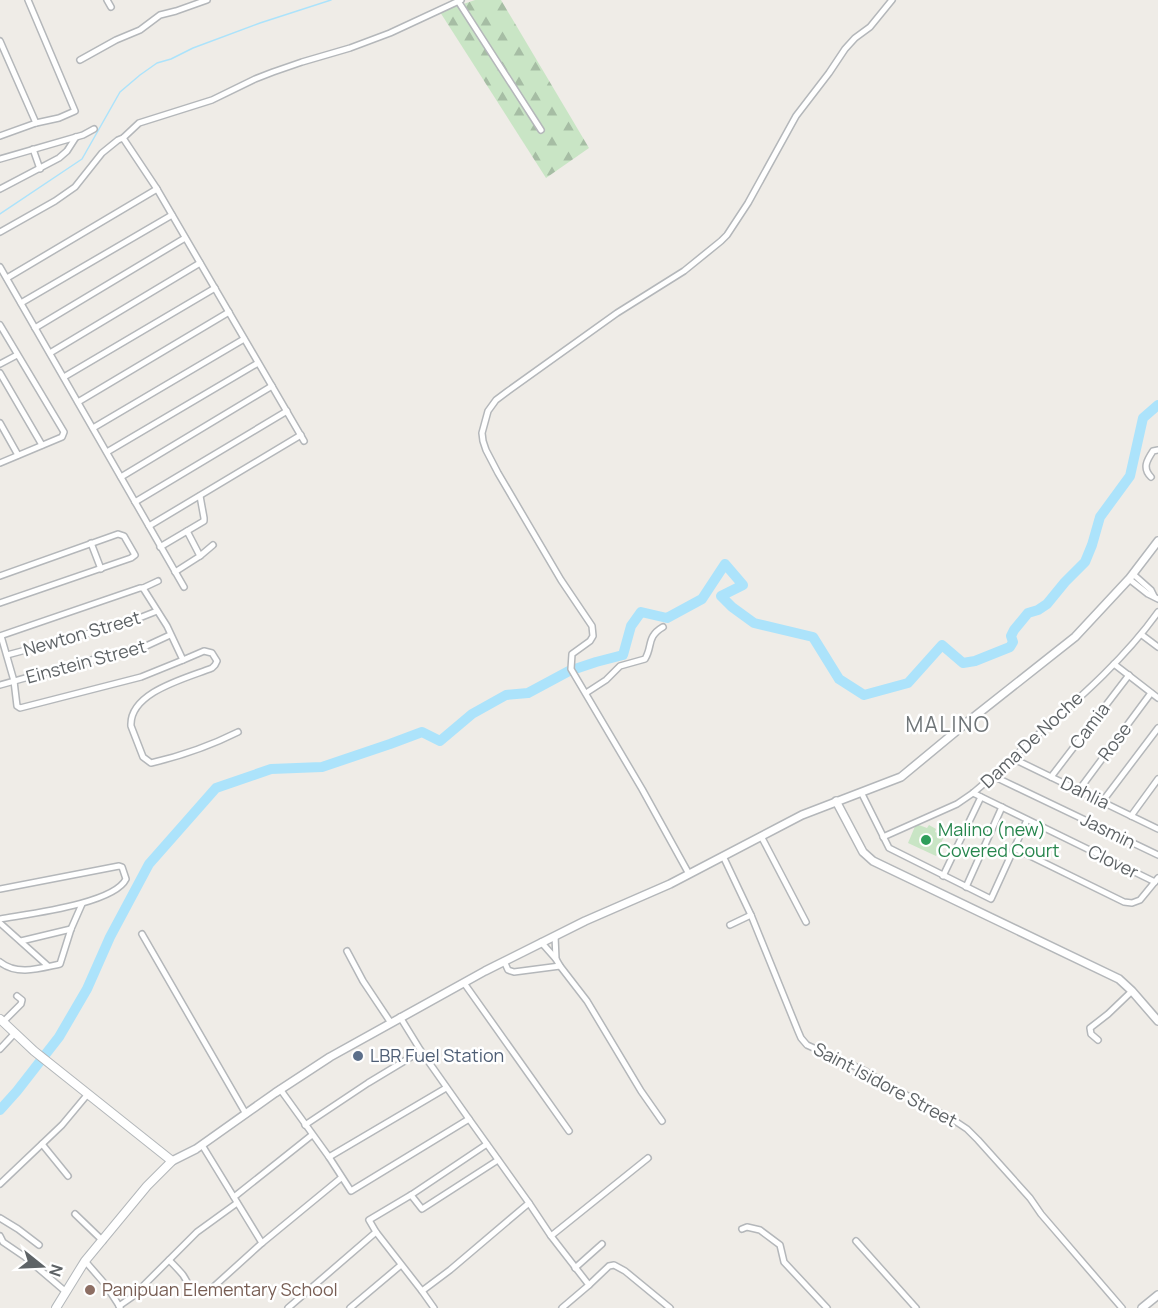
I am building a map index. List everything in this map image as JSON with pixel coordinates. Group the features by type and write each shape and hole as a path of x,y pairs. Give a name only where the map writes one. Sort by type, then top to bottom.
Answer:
{"main road":[{"path":"2,1021 87,1095 172,1161 147,1186 85,1261 56,1308"}],"street":[{"path":"1,134 59,118 76,110 28,0"},
{"path":"107,0 111,7"},
{"path":"80,60 140,30 160,15 207,0"},
{"path":"0,232 75,187 102,153 139,123 212,100 273,72 390,33 459,0 542,130"},
{"path":"688,874 642,789 571,669 573,654 590,641 592,626 561,580 486,450 482,433 488,411 496,400 616,313 684,271 727,235 762,179 796,116 845,49 870,27 892,0"},
{"path":"0,41 36,123"},
{"path":"0,159 83,135 94,129"},
{"path":"0,189 59,158 67,151 76,137"},
{"path":"123,138 157,189 303,438 149,526"},
{"path":"33,149 40,169"},
{"path":"7,278 157,189"},
{"path":"21,303 172,215"},
{"path":"35,328 185,238"},
{"path":"50,353 200,263"},
{"path":"0,267 184,587"},
{"path":"64,377 215,288"},
{"path":"78,402 229,312"},
{"path":"0,325 64,432 62,437 0,463"},
{"path":"93,428 244,339"},
{"path":"0,364 17,355"},
{"path":"107,452 258,363"},
{"path":"0,373 42,445"},
{"path":"121,477 272,386"},
{"path":"135,502 286,411"},
{"path":"0,423 18,455"},
{"path":"1151,477 1145,467 1153,451 1158,450"},
{"path":"160,547 204,519 200,496"},
{"path":"187,531 200,556"},
{"path":"0,576 121,534 135,556 0,603"},
{"path":"172,1161 202,1145 280,1089 330,1057 464,982 541,942 688,874 802,814 907,774 965,724 1075,638 1134,579 1158,541"},
{"path":"91,543 101,569"},
{"path":"175,572 213,545"},
{"path":"1134,579 1151,590 1156,597"},
{"path":"158,581 0,636 14,681 17,706 20,708 141,677 204,651 212,653 217,660 212,668 154,691 140,703 132,715 130,721 143,757 151,763 165,760 208,747 238,732"},
{"path":"143,588 183,660"},
{"name":"Newton Street","path":"7,655 124,624 157,611"},
{"name":"Dama De Noche","path":"883,837 957,804 974,793 1114,664 1142,635 1158,612"},
{"path":"585,693 606,680 620,666 645,659 652,635 663,627"},
{"name":"Einstein Street","path":"0,685 144,647 170,635"},
{"path":"1142,635 1158,647"},
{"path":"1114,664 1158,698"},
{"name":"Camia","path":"1051,777 1129,675"},
{"name":"Rose","path":"1079,790 1151,693"},
{"path":"1102,802 1158,728"},
{"name":"Dahlia","path":"1012,758 1157,827"},
{"name":"Jasmin","path":"993,776 1158,855"},
{"path":"1131,816 1158,779"},
{"path":"861,792 889,848 991,899 1027,820"},
{"name":"Clover","path":"974,793 1156,880"},
{"path":"943,876 981,797"},
{"path":"836,801 863,852 873,861 1119,979 1157,1018"},
{"path":"966,887 1002,807"},
{"path":"761,836 806,922"},
{"path":"1014,848 1124,902 1136,903 1156,880"},
{"name":"Saint Isidore Street","path":"723,856 751,915 804,1042 865,1071 967,1129 1030,1198 1041,1214 1122,1308"},
{"path":"0,889 118,866 122,867 126,879 124,883 104,896 82,904 0,921"},
{"path":"0,962 6,967 19,971 60,964 82,904"},
{"path":"730,925 751,915"},
{"path":"0,921 48,966"},
{"path":"21,941 71,929"},
{"path":"142,934 246,1113"},
{"path":"555,936 556,959"},
{"path":"541,942 587,1001 608,1039 662,1121"},
{"path":"347,951 363,981 391,1023"},
{"path":"504,961 508,970 514,972 560,966"},
{"path":"464,982 569,1131"},
{"path":"1098,1040 1091,1034 1090,1028 1132,990"},
{"path":"2,1021 21,1004 22,1000 17,996"},
{"path":"400,1017 468,1119 551,1236 589,1285"},
{"path":"0,1049 15,1033"},
{"path":"305,1125 421,1051"},
{"path":"329,1157 447,1088"},
{"path":"280,1089 351,1191 468,1119"},
{"path":"0,1184 62,1125 87,1095"},
{"path":"85,1261 105,1284 120,1307 185,1243 312,1135"},
{"path":"42,1143 68,1176"},
{"path":"434,1308 369,1220 487,1144"},
{"path":"202,1145 262,1243"},
{"path":"551,1236 648,1158"},
{"path":"411,1195 422,1209 498,1160"},
{"path":"170,1260 191,1289 201,1293 210,1290 262,1243 341,1178"},
{"path":"422,1291 529,1203"},
{"path":"75,1214 103,1240"},
{"path":"0,1218 39,1245"},
{"path":"742,1229 747,1227 760,1230 780,1245 784,1262 827,1308"},
{"path":"288,1308 376,1232"},
{"path":"0,1236 3,1242 25,1257 66,1292"},
{"path":"856,1241 916,1308"},
{"path":"575,1268 602,1244"},
{"path":"350,1308 401,1265"},
{"path":"562,1308 609,1266 614,1265 625,1271 670,1308"},
{"path":"1142,1308 1158,1295"}],"green space":[{"path":"475,0 501,0 589,148 546,178 440,12"},
{"name":"Malino (new) Covered Court","path":"916,824 927,828 929,825 936,829 935,832 944,836 936,856 908,843"}],"waterway":[{"path":"0,214 82,159 120,92 157,63 260,23 331,0"},
{"path":"0,1110 59,1037 87,989 110,937 149,864 216,788 271,769 322,767 422,732 440,741 472,714 506,695 528,693 569,671 623,655 631,626 641,612 667,618 702,599 725,564 743,585 721,596 732,607 754,623 813,637 839,679 864,695 908,683 942,645 963,663 975,661 1010,647 1014,630 1028,613 1047,604 1085,562 1100,517 1130,476 1143,418 1158,405"}],"place":[{"name":"Malino (new) Covered Court","path":"926,840"},
{"name":"LBR Fuel Station","path":"358,1056"},
{"name":"Panipuan Elementary School","path":"90,1290"}],"district":[{"name":"MALINO","path":"948,725"}]}
